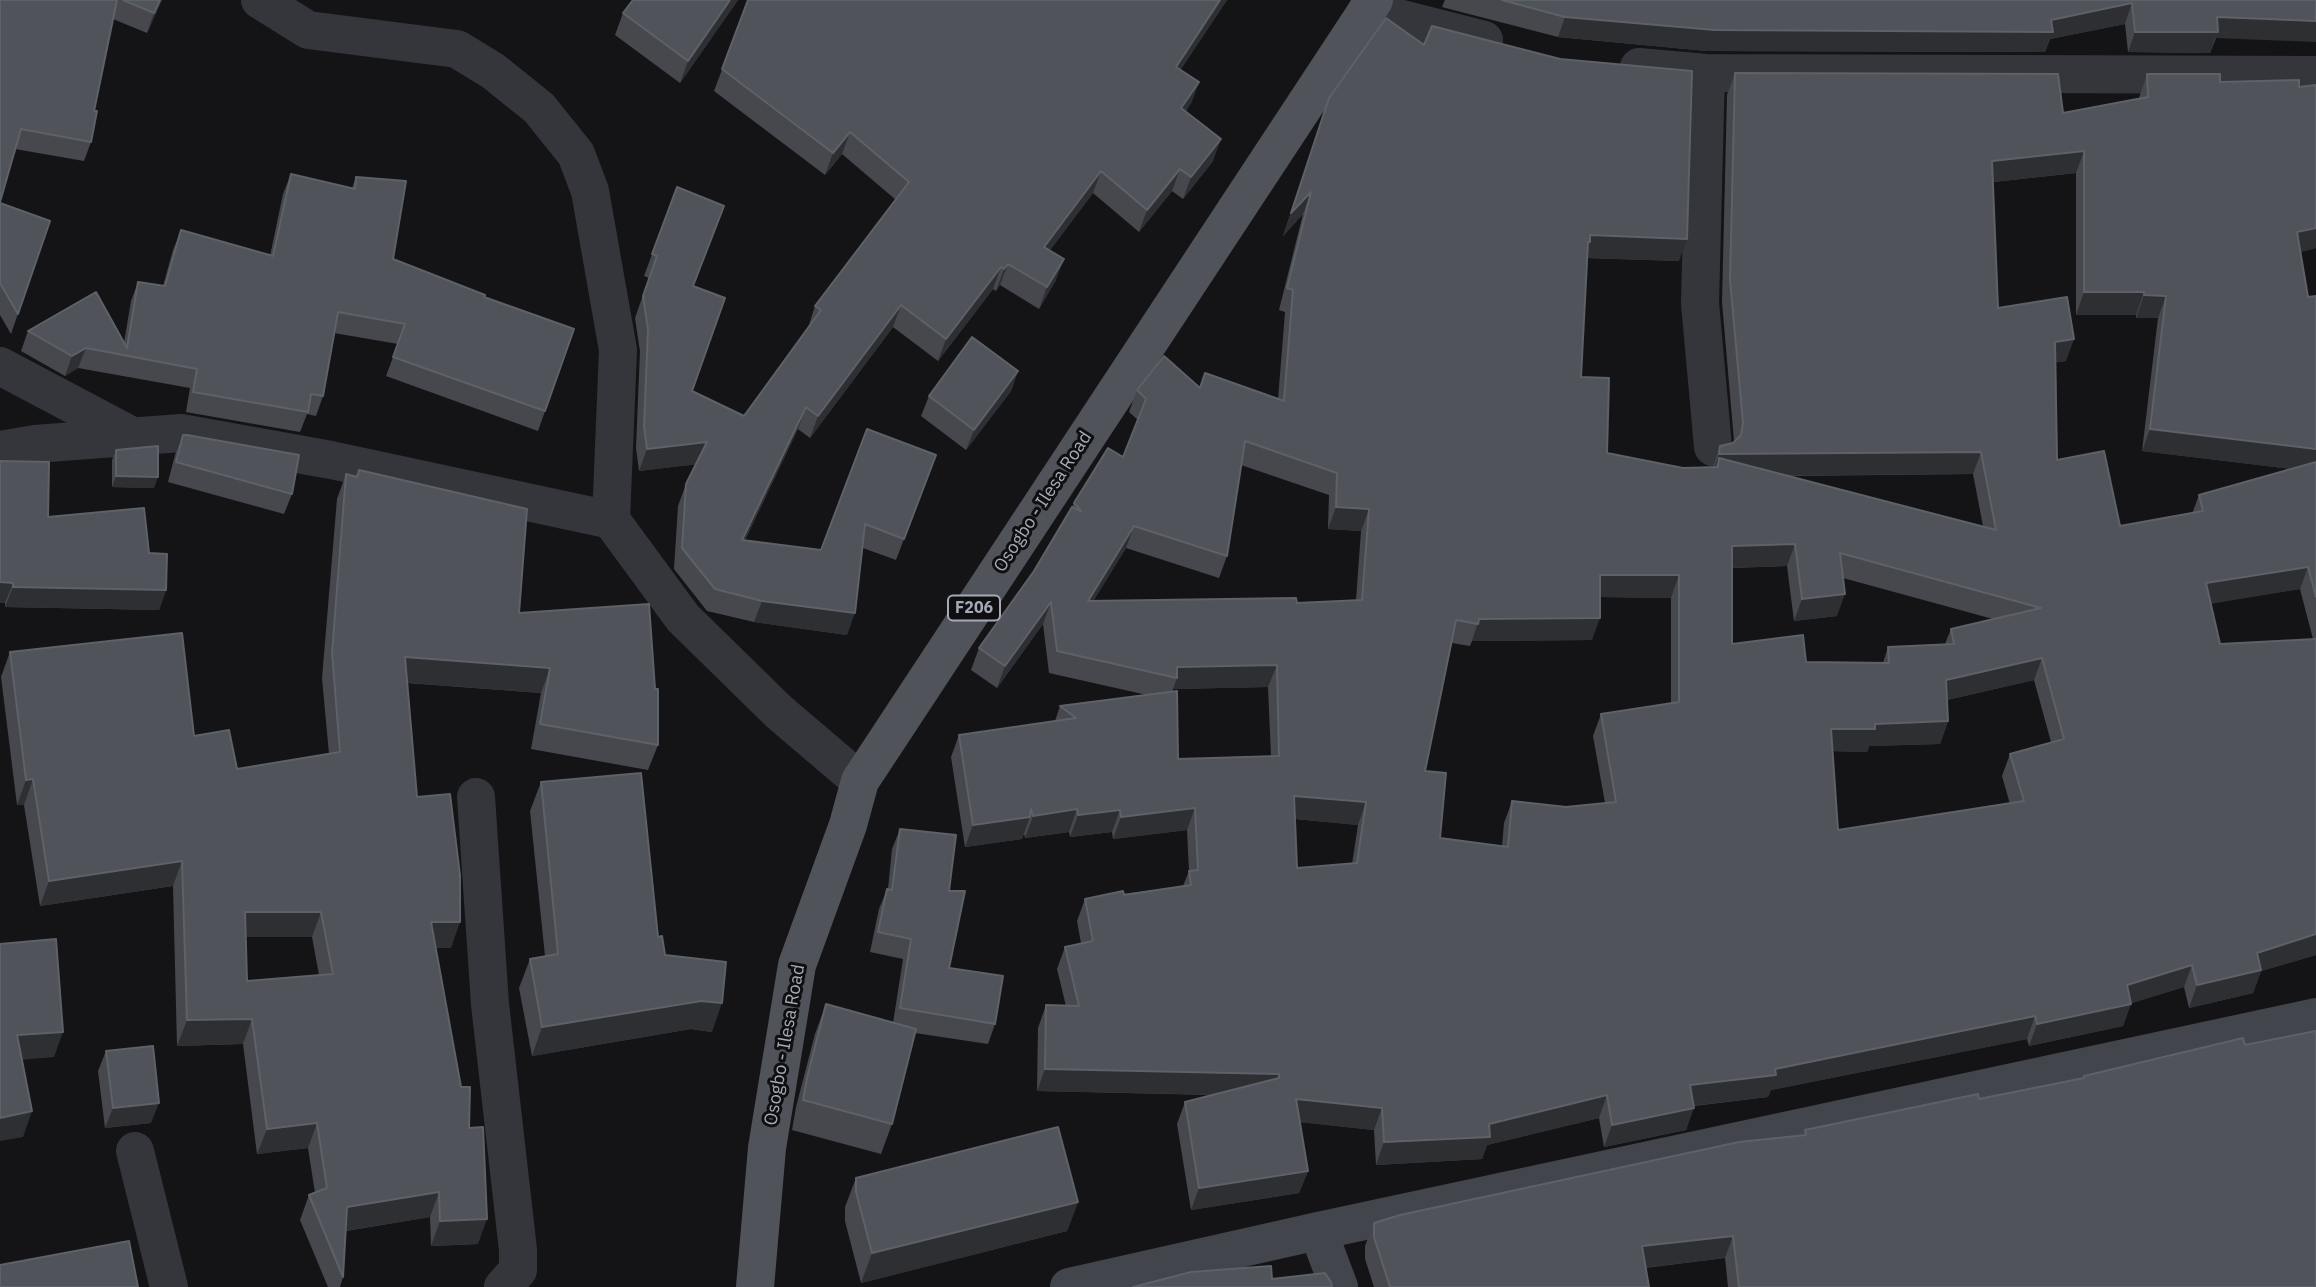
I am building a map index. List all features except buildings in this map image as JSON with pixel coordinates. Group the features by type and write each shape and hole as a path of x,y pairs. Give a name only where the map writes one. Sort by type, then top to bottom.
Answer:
{"main road":[{"name":"Osogbo - Ilesa Road","path":"755,1287 767,1148 797,965 848,825 860,781 1371,5"},
{"path":"1069,1287 2316,1017"},
{"path":"1318,1231 1339,1287"}],"street":[{"path":"260,0 307,15 457,49 493,71 539,108 576,154 590,191 618,350 611,520 683,618 779,712 860,781"},
{"path":"1371,5 1514,48"},
{"path":"1609,64 1706,73 2316,75"},
{"path":"1706,73 1700,303 1713,447"},
{"path":"0,366 136,438"},
{"path":"0,450 35,444 181,433 331,460 611,520"},
{"path":"476,797 490,1004 518,1250 518,1270 503,1287"},
{"path":"135,1151 169,1287"}]}
